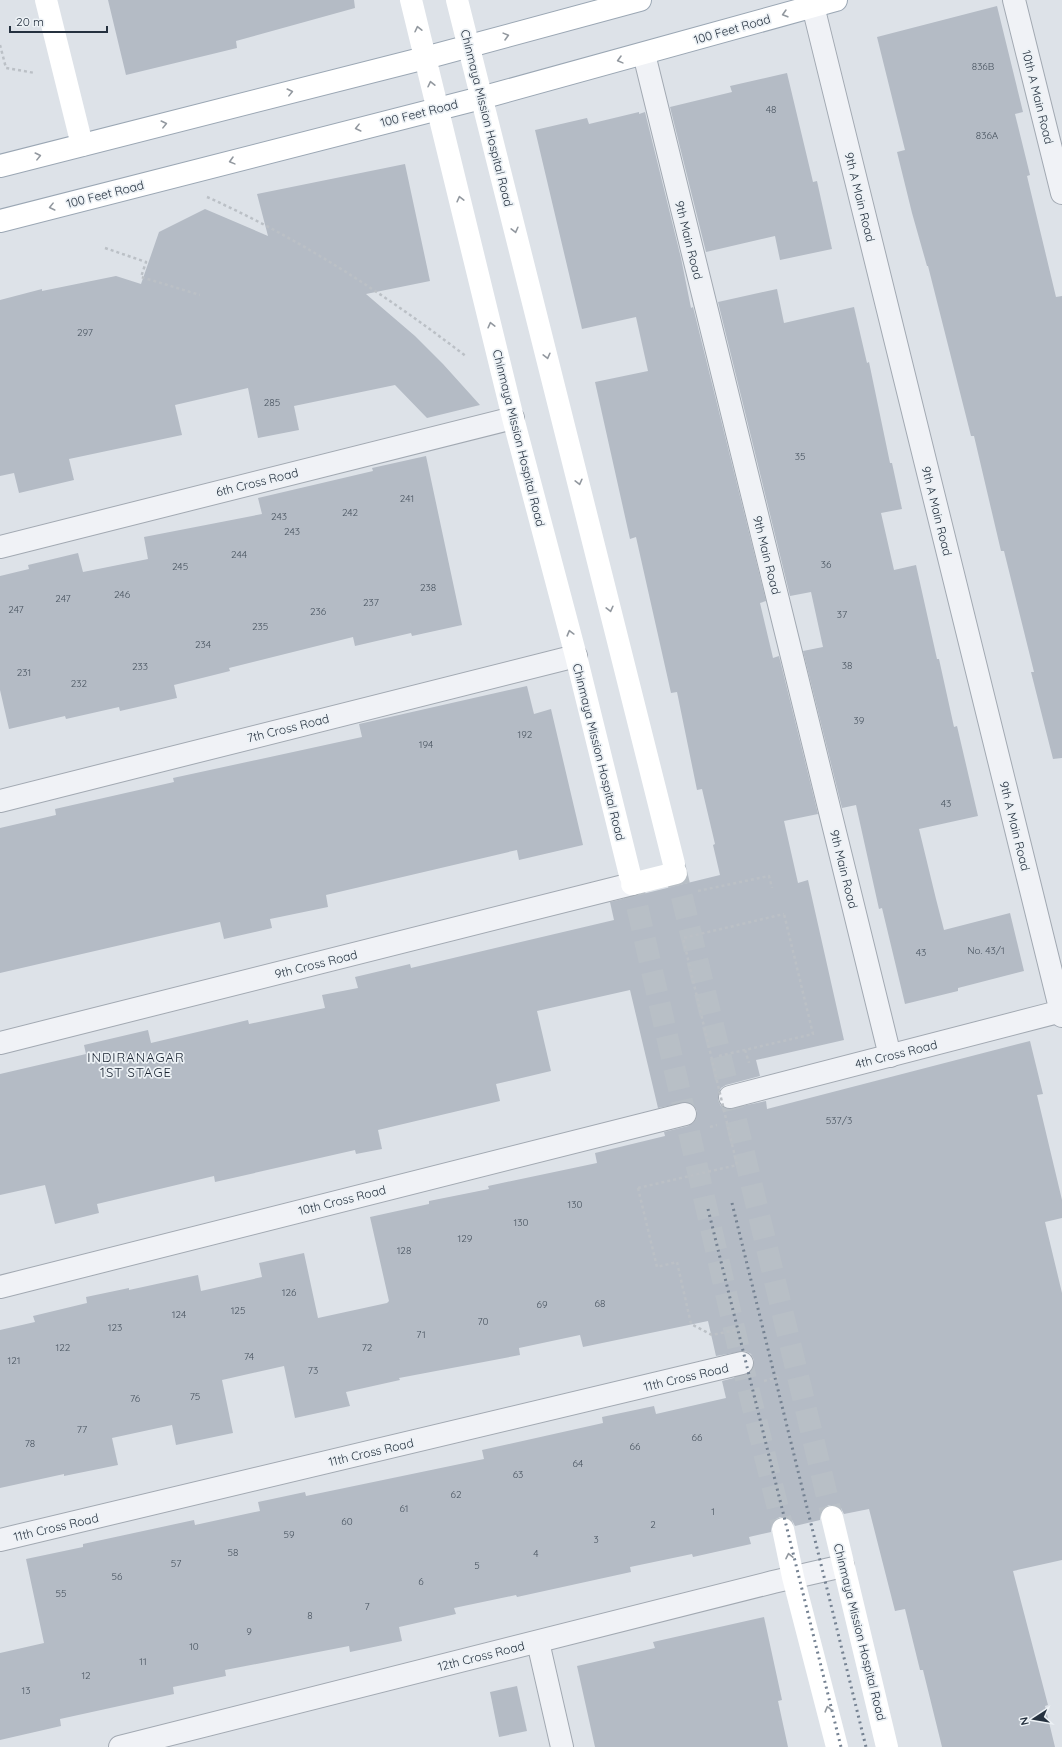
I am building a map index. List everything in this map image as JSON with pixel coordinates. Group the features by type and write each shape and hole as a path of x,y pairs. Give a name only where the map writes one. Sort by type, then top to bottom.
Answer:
{"main road":[{"path":"46,0 82,145"},
{"name":"Chinmaya Mission Hospital Road","path":"411,0 514,418 576,656 631,879 675,868 457,0"},
{"path":"0,166 425,58 640,0"},
{"name":"100 Feet Road","path":"0,221 481,98 836,0"},
{"name":"Chinmaya Mission Hospital Road","path":"832,1517 887,1747"},
{"path":"783,1529 793,1577 837,1747"}],"street":[{"name":"10th A Main Road","path":"1014,0 1062,193"},
{"name":"9th A Main Road","path":"813,6 1062,1013"},
{"name":"9th Main Road","path":"644,54 890,1056"},
{"name":"6th Cross Road","path":"0,547 514,418"},
{"name":"7th Cross Road","path":"0,800 576,656"},
{"name":"9th Cross Road","path":"0,1043 631,879"},
{"name":"4th Cross Road","path":"730,1097 1062,1013"},
{"name":"10th Cross Road","path":"0,1287 685,1114"},
{"name":"11th Cross Road","path":"0,1540 742,1363"},
{"name":"12th Cross Road","path":"120,1747 793,1577 843,1566"},
{"path":"538,1642 562,1747"}],"path":[{"path":"0,44 6,68 65,79"},
{"path":"203,195 295,241 356,278 413,316 467,357"},
{"path":"105,248 146,262 141,277 200,295"},
{"path":"693,892 769,876 772,888"},
{"path":"719,1056 813,1034 784,914 683,938 737,1165 638,1188 657,1267 677,1262 691,1324 712,1335 735,1330"},
{"path":"758,1382 781,1376"}],"building":[{"path":"108,0 354,0 355,8 236,41 237,48 126,75"},
{"path":"997,6 1023,112 1015,114 1030,175 1027,176 1056,297 1062,296 1062,758 1053,759 1031,672 1034,672 1004,551 1001,551 974,436 971,436 928,266 912,213 897,152 905,150 877,37"},
{"path":"787,73 813,182 817,181 832,249 780,260 775,236 706,252 670,107 732,92 730,86"},
{"path":"639,112 639,114 645,112 681,258 691,308 693,307 766,601 760,603 773,658 779,656 818,814 784,821 798,883 808,880 844,1040 756,1060 760,1076 726,1085 721,1088 718,1094 718,1100 721,1106 727,1109 766,1101 767,1109 1030,1041 1043,1094 1037,1095 1062,1200 1062,1218 1045,1222 1062,1293 1062,1560 1013,1571 1048,1705 1045,1706 1055,1747 942,1747 923,1670 920,1670 905,1609 895,1611 869,1509 844,1514 841,1508 836,1505 829,1505 823,1508 820,1514 820,1520 795,1526 792,1520 787,1517 780,1517 774,1520 771,1525 771,1532 749,1537 751,1544 693,1557 692,1554 630,1567 631,1572 517,1597 516,1595 454,1608 456,1614 399,1627 402,1641 350,1652 349,1646 225,1670 226,1676 173,1687 174,1694 60,1719 61,1726 0,1740 0,1653 44,1643 26,1559 83,1547 83,1544 194,1520 195,1525 260,1511 258,1502 305,1492 306,1496 484,1459 482,1450 603,1423 602,1417 654,1406 656,1414 726,1398 722,1381 745,1375 751,1372 754,1367 754,1360 751,1354 745,1351 716,1356 708,1321 583,1347 580,1335 519,1348 520,1355 399,1378 400,1380 346,1392 350,1406 295,1418 284,1366 222,1380 233,1433 176,1445 172,1425 112,1438 118,1465 64,1476 64,1474 0,1488 0,1330 35,1322 33,1316 87,1303 86,1297 129,1288 129,1290 198,1275 201,1291 262,1277 259,1263 304,1253 318,1318 387,1303 389,1301 370,1217 429,1204 429,1201 489,1189 488,1186 597,1163 595,1153 665,1136 664,1132 688,1126 697,1118 697,1111 694,1106 688,1102 658,1108 630,990 537,1011 551,1071 496,1084 500,1101 378,1130 382,1149 356,1154 355,1150 215,1182 214,1176 97,1204 99,1213 55,1224 45,1185 0,1195 0,1074 86,1054 84,1045 148,1030 151,1043 248,1020 249,1024 325,1008 322,995 358,988 355,977 410,964 411,968 614,920 610,902 720,875 713,845 715,844 702,789 697,790 677,692 671,693 636,537 630,539 595,382 648,371 636,317 582,329 535,130 587,118 589,124"},
{"path":"405,164 430,281 366,294 415,336 480,405 427,418 395,385 294,406 299,430 258,438 248,388 175,405 182,435 69,459 74,480 19,493 14,473 0,476 0,300 42,289 42,291 116,276 141,284 159,232 205,209 268,236 257,194"},
{"path":"777,289 784,323 854,307 867,363 869,362 890,463 892,463 902,509 881,513 894,570 916,565 937,659 939,659 954,727 957,726 978,816 919,829 936,899 944,930 1010,913 1024,971 958,988 958,991 905,1004 882,908 879,909 856,805 842,808 803,651 823,647 811,592 790,596 718,302"},
{"path":"426,456 462,625 412,636 411,633 355,646 353,637 229,668 230,671 174,685 177,698 120,711 119,707 66,719 65,716 9,729 0,690 0,576 29,569 28,565 78,553 83,572 148,559 144,537 262,514 258,498 373,471 372,468"},
{"path":"527,686 534,714 551,709 583,845 519,860 517,850 326,895 328,907 270,919 272,928 224,939 220,922 0,973 0,828 56,815 55,809 174,782 173,778 362,737 359,724"},
{"path":"764,1617 782,1700 778,1701 788,1747 595,1747 577,1666 655,1648 653,1642"},
{"path":"517,1686 527,1731 499,1737 490,1692"}],"tunnel":[{"path":"674,864 832,1517"},
{"path":"630,875 742,1363 783,1529"}],"railway":[{"path":"732,1203 866,1747"},
{"path":"708,1209 841,1747"}],"district":[{"name":"INDIRANAGAR 1ST STAGE","path":"136,1064"}]}
